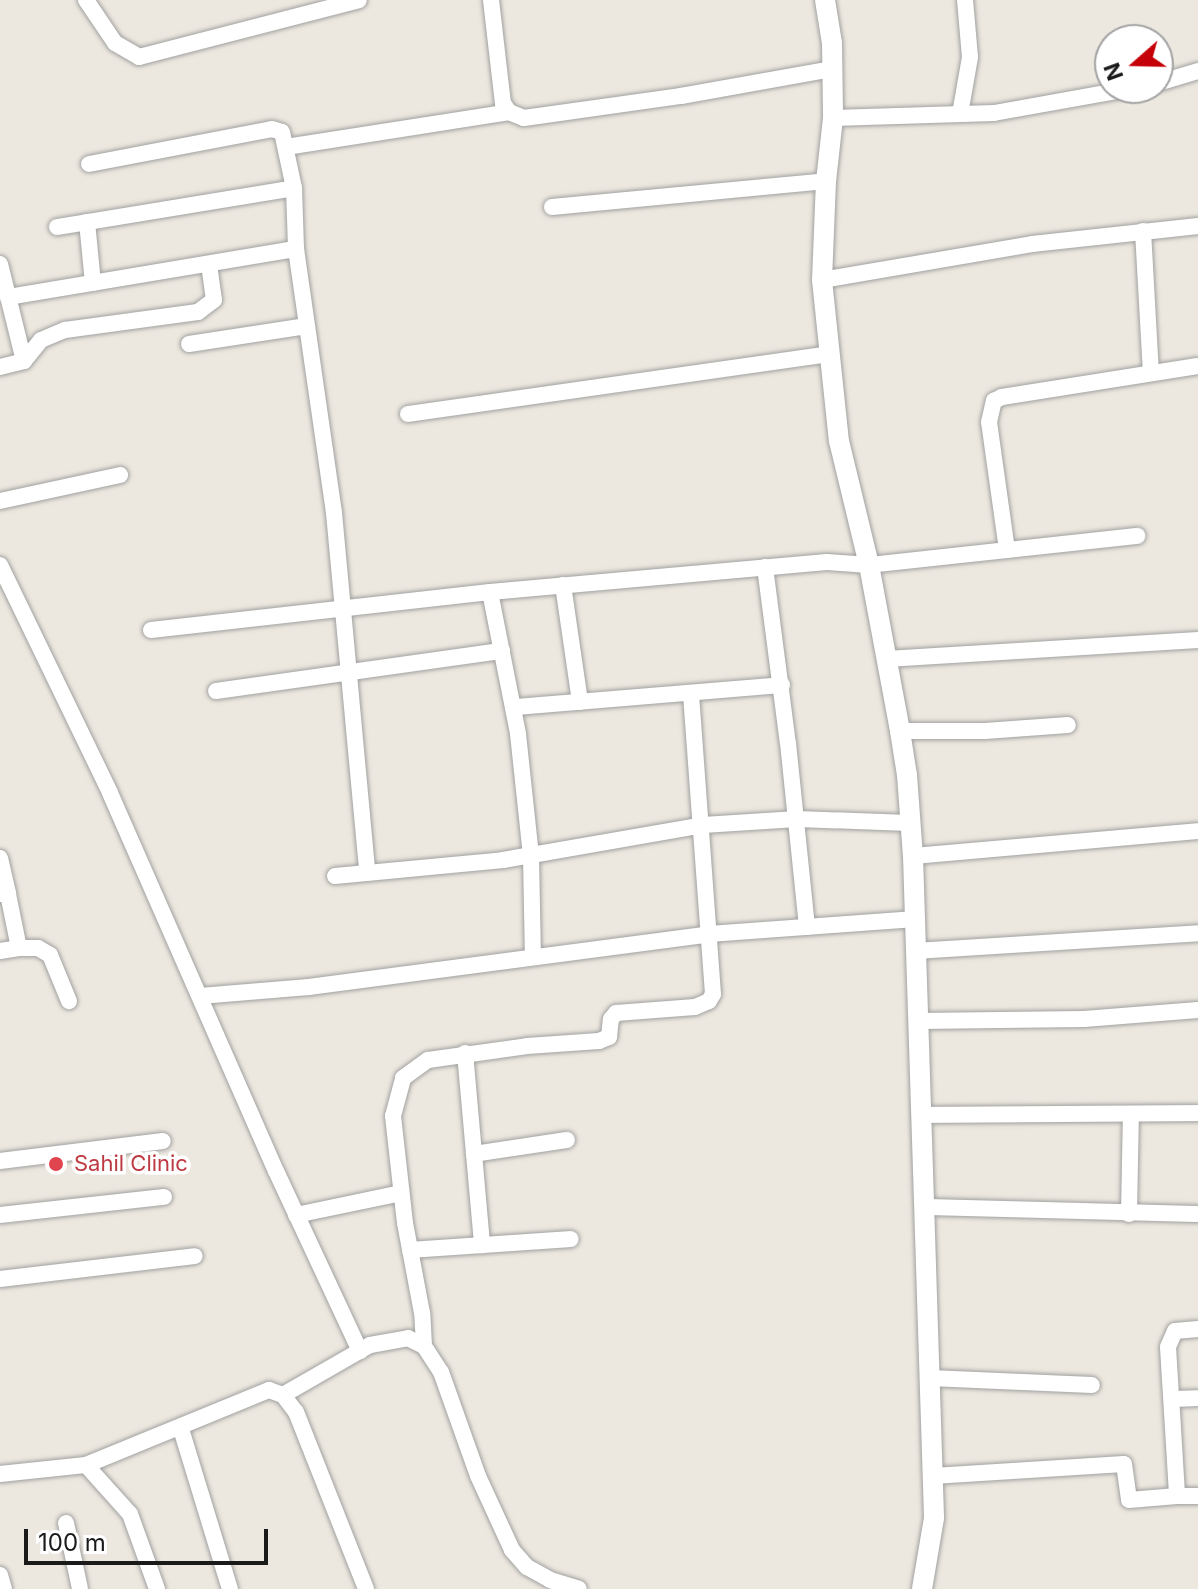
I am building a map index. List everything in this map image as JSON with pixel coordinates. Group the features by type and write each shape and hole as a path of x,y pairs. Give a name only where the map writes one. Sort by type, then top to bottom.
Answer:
{"street":[{"path":"86,0 115,43 139,57 359,0"},
{"path":"491,0 499,87 509,112"},
{"path":"825,0 833,69 833,118 826,181 822,280 839,441 869,565 900,731 907,775 913,856 934,1518 922,1589"},
{"path":"960,114 970,57 965,0"},
{"path":"286,147 509,112 524,118 681,96 833,69"},
{"path":"1174,78 1198,71"},
{"path":"833,118 1037,108 1094,96"},
{"path":"89,164 272,129 282,132 294,188 296,249 334,513 340,611 367,872"},
{"path":"552,207 826,181"},
{"path":"57,227 294,188"},
{"path":"87,222 93,283"},
{"path":"822,280 1032,244 1198,226"},
{"path":"1143,231 1151,373"},
{"path":"8,297 296,249"},
{"path":"0,264 24,361"},
{"path":"0,367 24,361 41,340 65,330 198,312 214,300 209,264"},
{"path":"189,344 307,326"},
{"path":"408,414 830,354"},
{"path":"1007,550 989,422 994,401 1002,397 1198,366"},
{"path":"0,501 120,475"},
{"path":"151,630 563,585 765,567 846,562 869,565 1137,536"},
{"path":"0,565 61,687 296,1215 360,1351"},
{"path":"765,567 782,685 807,927"},
{"path":"563,585 580,702"},
{"path":"490,592 515,707 531,856 533,956"},
{"path":"886,659 1198,640"},
{"path":"216,691 502,651"},
{"path":"515,707 782,685"},
{"path":"579,1589 550,1580 527,1567 512,1550 478,1476 441,1372 424,1346 422,1313 401,1193 393,1116 403,1078 428,1060 465,1053 599,1041 609,1037 613,1016 623,1010 703,1004 713,994 691,694"},
{"path":"900,731 985,731 1068,725"},
{"path":"335,876 531,856 703,825 797,819 909,823"},
{"path":"913,856 1198,831"},
{"path":"0,858 4,894 19,948"},
{"path":"200,996 309,987 710,934 914,919"},
{"path":"915,951 1198,933"},
{"path":"0,951 38,948 50,955 69,1001"},
{"path":"917,1021 1084,1019 1198,1010"},
{"path":"465,1053 482,1245"},
{"path":"922,1115 1198,1113"},
{"path":"1129,1214 1131,1114"},
{"path":"474,1154 567,1140"},
{"path":"0,1161 163,1141"},
{"path":"296,1215 401,1193"},
{"path":"0,1215 164,1197"},
{"path":"926,1207 1198,1214"},
{"path":"410,1250 571,1239"},
{"path":"0,1279 195,1256"},
{"path":"1177,1496 1170,1336 1182,1329 1198,1329"},
{"path":"283,1395 360,1351 391,1339 408,1338 424,1346"},
{"path":"930,1378 1092,1385"},
{"path":"0,1474 86,1465 181,1429 254,1393 269,1390 283,1395 296,1412 366,1589"},
{"path":"1173,1399 1198,1398"},
{"path":"181,1429 230,1589"},
{"path":"933,1476 1124,1464 1129,1500 1198,1496"},
{"path":"86,1465 130,1514 157,1589"},
{"path":"66,1523 80,1589"},
{"path":"0,1575 4,1589"}],"place":[{"name":"Sahil Clinic","path":"56,1164"}]}
